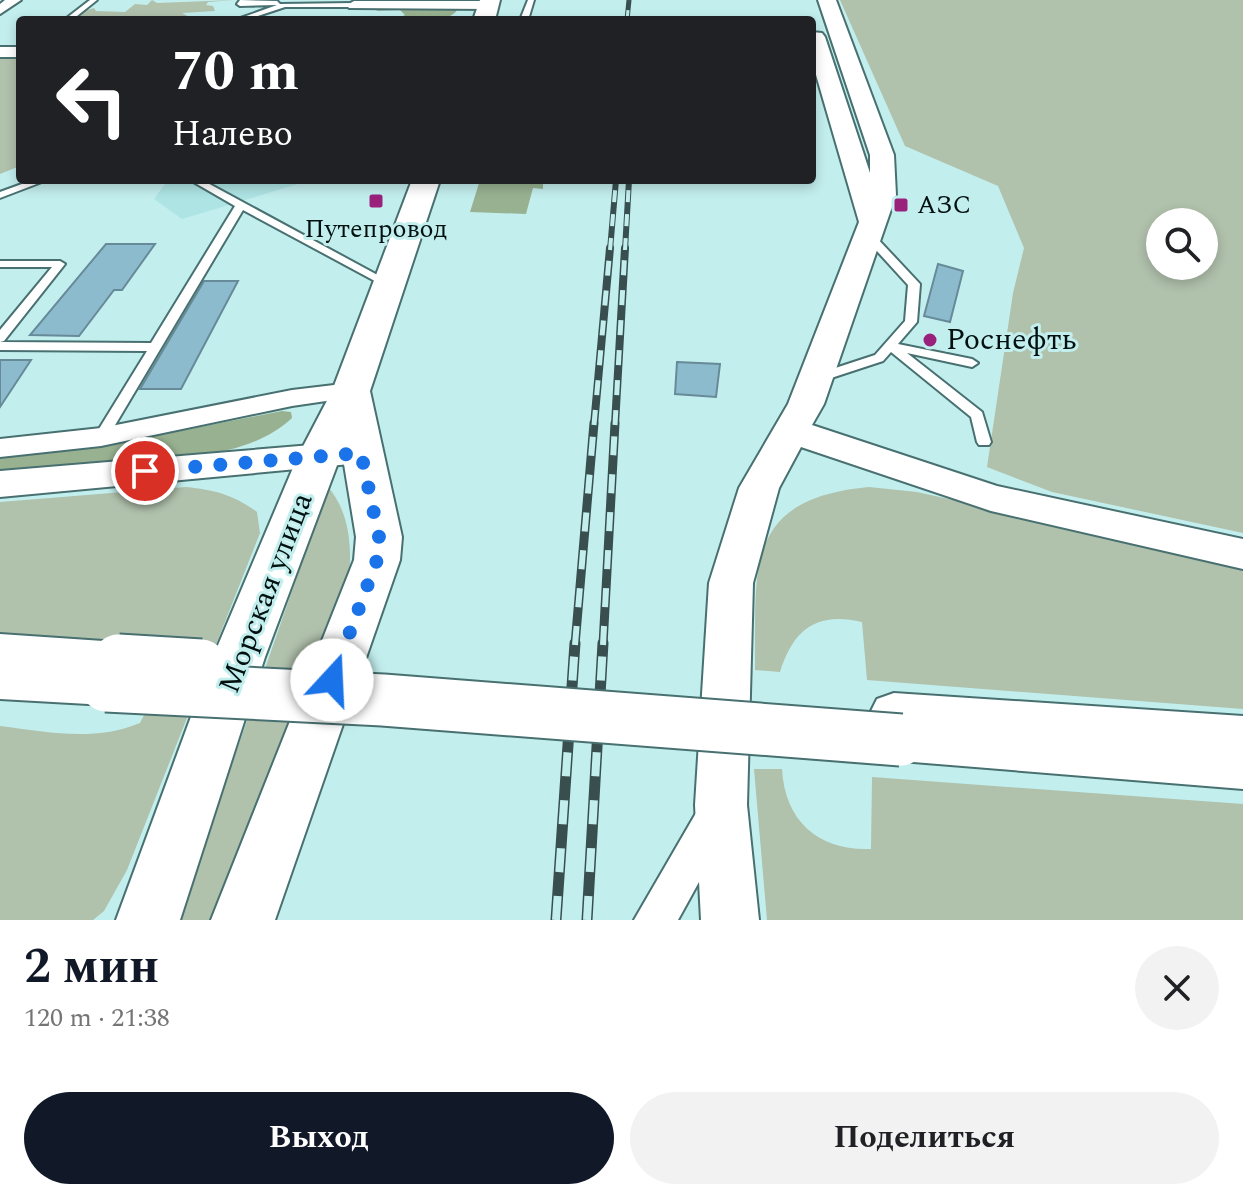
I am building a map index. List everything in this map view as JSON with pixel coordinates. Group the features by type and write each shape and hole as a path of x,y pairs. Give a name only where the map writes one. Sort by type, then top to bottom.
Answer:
{"main road":[{"path":"827,0 867,156 871,229"},
{"path":"730,920 721,805 731,583 759,488 792,431 817,378 883,195 816,37"},
{"name":"Морская улица","path":"148,920 239,657 340,455 351,391 425,184"},
{"path":"792,431 991,498 1243,554"},
{"path":"0,484 340,455 379,537 377,560 243,920"},
{"path":"0,652 112,673 383,700 897,726 1243,737"},
{"path":"0,680 112,673"},
{"path":"897,726 1243,767"}],"street":[{"path":"0,10 14,0"},
{"path":"356,2 488,8"},
{"path":"346,16 383,5"},
{"path":"0,448 101,437 292,398 351,391"},
{"path":"655,920 721,805"}],"lane":[{"path":"73,16 94,0"},
{"path":"243,0 240,4 356,2"},
{"path":"250,16 286,3"},
{"path":"0,195 31,184"},
{"path":"203,184 391,285"},
{"path":"101,437 152,347 241,204"},
{"path":"817,378 879,358 911,322 914,284 871,229"},
{"path":"0,264 60,264 0,338"},
{"path":"0,346 152,347"},
{"path":"890,346 972,363"},
{"path":"890,346 977,415 984,442"},
{"path":"930,378 931,397"}],"shaded area":[{"path":"165,184 298,184 182,219 154,199"}],"green space":[{"path":"152,0 157,3 235,0 208,2 206,5 213,6 215,11 182,13 188,16 80,16 84,11 94,8 96,11 125,12 135,4 147,5"},
{"path":"840,0 1243,0 1243,533 1052,492 987,467 1013,293 1024,248 998,186 905,146"},
{"path":"383,6 458,9 450,16 403,16 400,10 376,11"},
{"path":"0,59 16,59 16,168 0,174"},
{"path":"479,184 543,184 543,189 533,188 526,214 470,212"},
{"path":"282,411 291,412 292,418 272,433 214,454 0,472 0,457 97,447"},
{"path":"186,487 224,494 249,506 257,512 260,533 127,870 104,911 93,920 0,920 0,726 88,734 140,723 169,666 117,641 0,635 0,502"},
{"path":"328,487 341,508 348,532 348,584 229,920 178,920"},
{"path":"869,487 917,492 1243,564 1243,709 867,680 862,622 846,619 832,619 809,627 792,645 780,672 755,670 758,570 765,545 778,523 798,506 828,494"},
{"path":"754,769 782,769 790,804 808,830 821,839 852,848 871,849 872,777 1243,804 1243,920 767,920"}],"building":[{"path":"106,244 155,244 122,290 114,290 79,336 30,335"},
{"path":"938,264 963,271 950,322 924,316"},
{"path":"204,281 238,281 181,389 140,389"},
{"path":"0,360 31,360 0,407"},
{"path":"677,362 720,364 716,397 675,394"}],"railway":[{"path":"627,16 629,0"},
{"path":"610,250 616,184"},
{"path":"625,250 629,184"},
{"path":"594,425 610,248"},
{"path":"615,425 625,248"},
{"path":"575,645 594,423"},
{"path":"603,645 615,423"},
{"path":"556,920 575,643"},
{"path":"587,920 603,643"}],"place":[{"name":"Путепровод","path":"376,201"},
{"name":"АЗС","path":"901,205"},
{"name":"Роснефть","path":"930,340"}],"route":[{"path":"145,471 361,453 379,537 377,560 332,680"}]}
